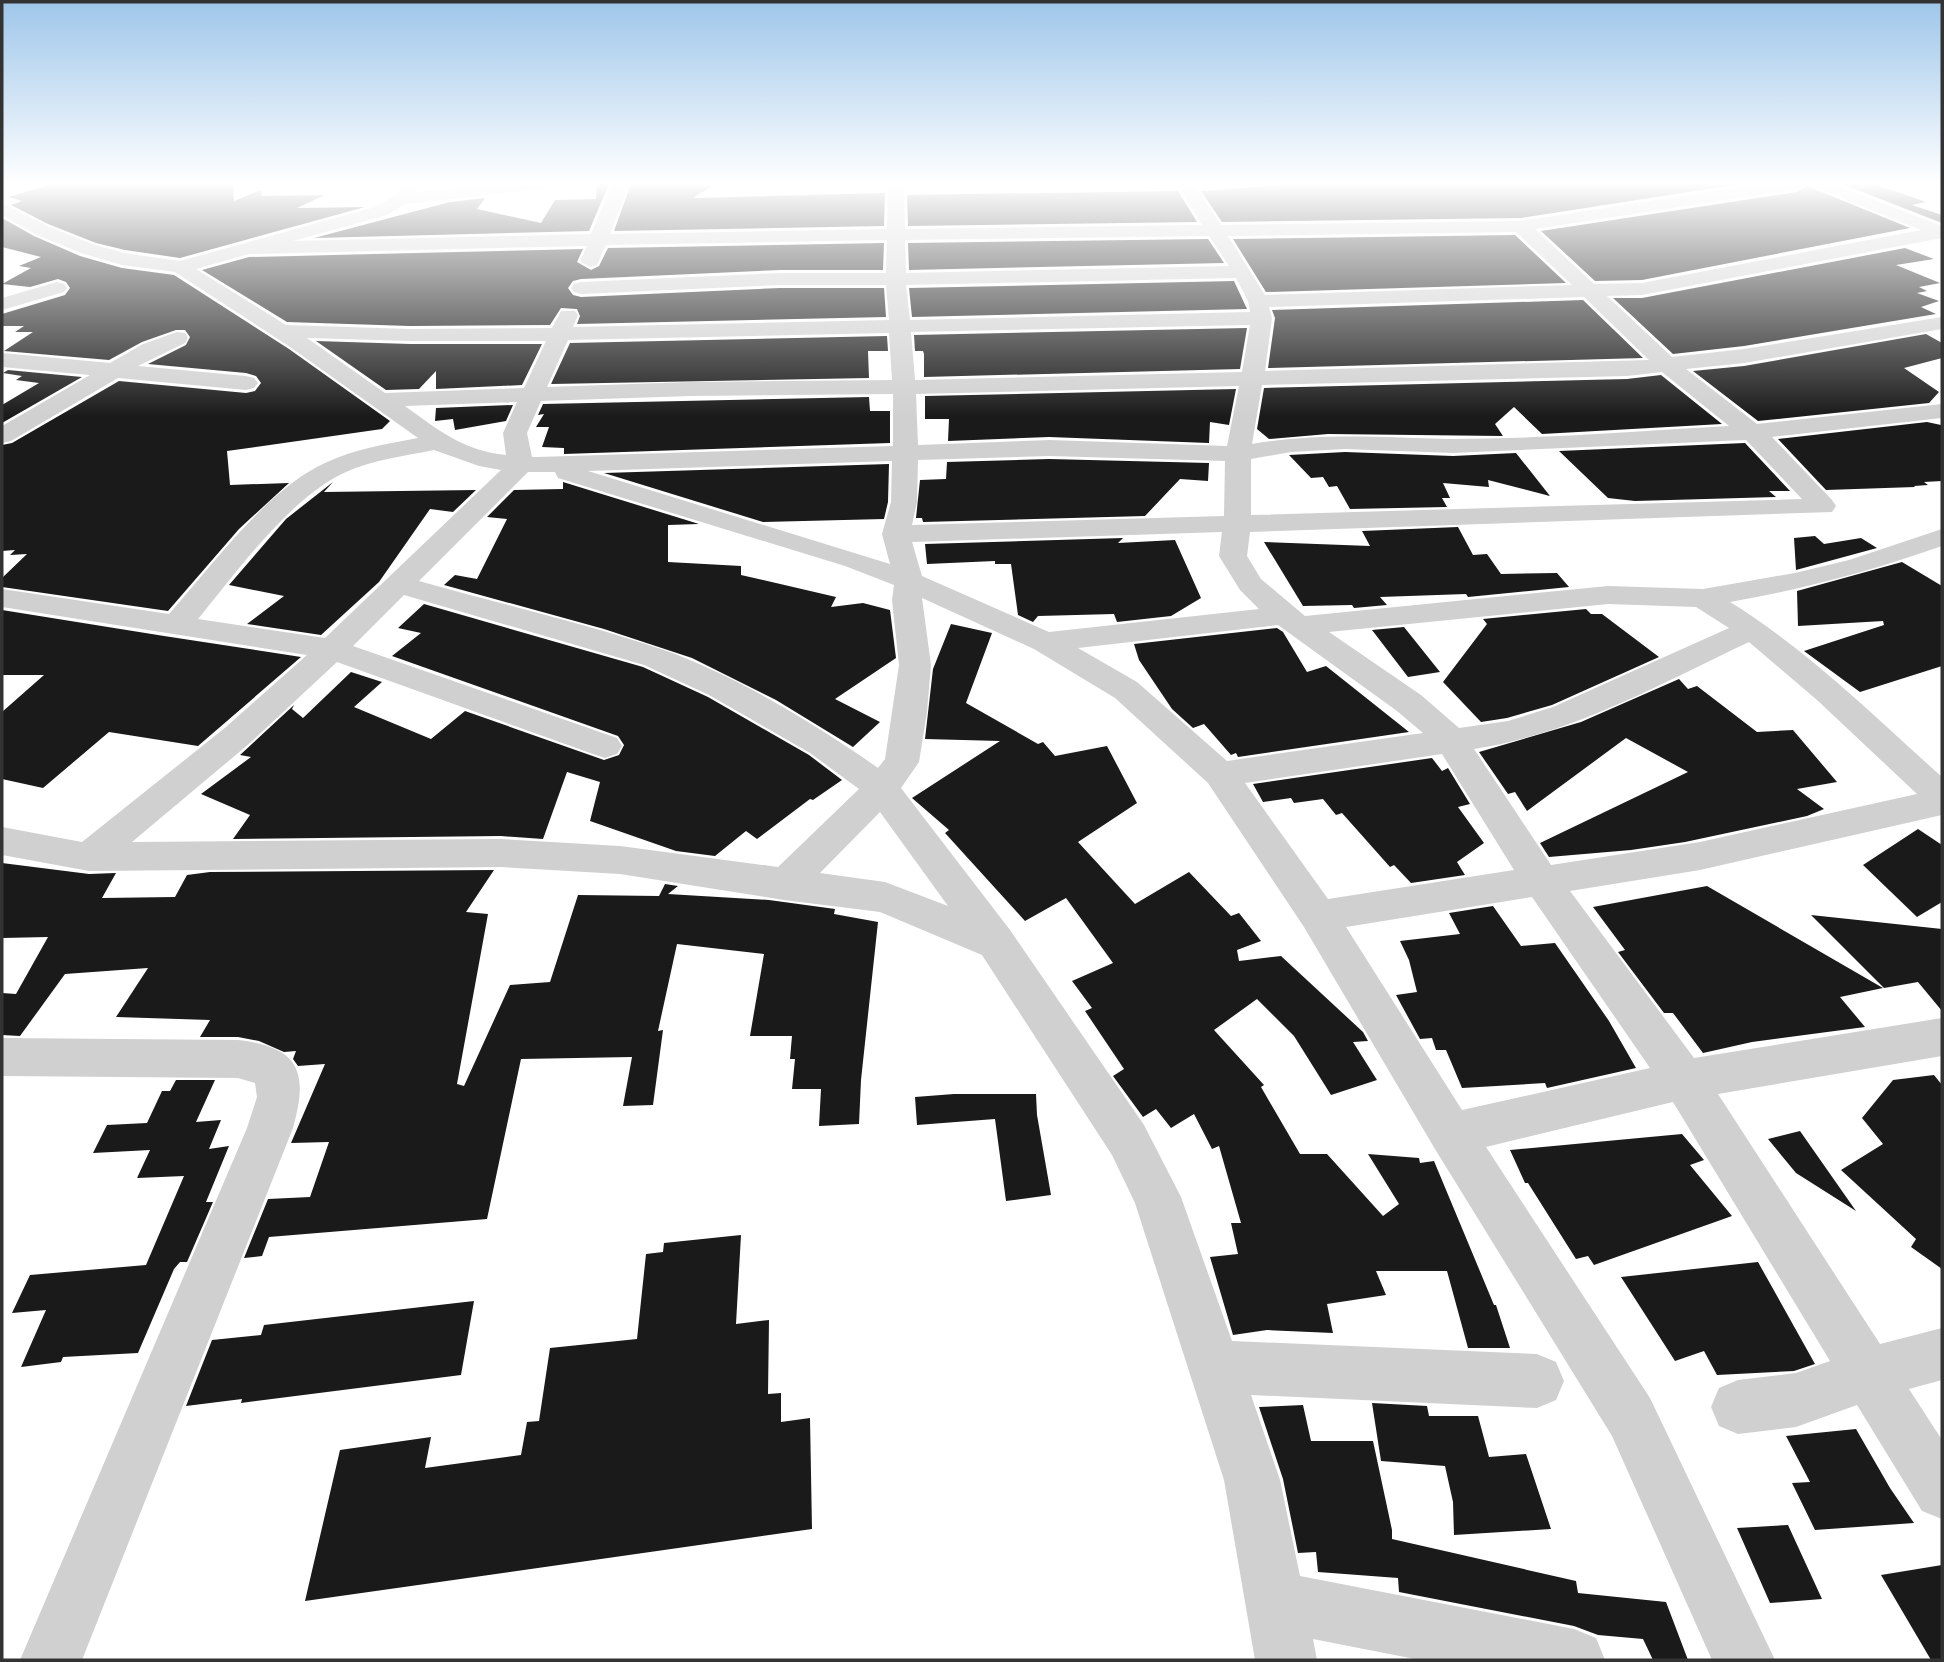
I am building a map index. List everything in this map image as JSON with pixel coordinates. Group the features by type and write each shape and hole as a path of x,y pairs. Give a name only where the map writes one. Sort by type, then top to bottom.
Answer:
{"street":[{"path":"141,262 180,267 200,262"},
{"path":"529,465 515,433 581,288 590,262"},
{"path":"784,885 882,788 902,762 911,712 915,665 907,600 909,581 896,534 904,502 905,387 896,262"},
{"path":"1232,262 1254,297 1258,345 1238,454 1237,525 1233,556 1250,584 1290,621 1409,703 1451,739 1483,794 1541,880 1684,1080 1942,1491"},
{"path":"896,534 1823,506 1786,464 1752,432 1667,365 1558,262"},
{"path":"280,331 410,335 559,334 899,326 1254,297 1642,289 1786,262"},
{"path":"180,267 383,400 448,448 488,461 529,465 1049,448 1238,454 1291,445 1345,442 1453,446 1752,432 1942,411"},
{"path":"581,288 718,281 896,279 1254,297"},
{"path":"2,304 57,288"},
{"path":"383,400 703,389 905,387 1627,369 1744,356 1942,323"},
{"path":"2,436 151,349 177,338"},
{"path":"2,360 246,383"},
{"path":"176,625 280,509 327,471 374,456 439,441"},
{"path":"529,465 855,560 909,581 1045,642 1126,690 1220,774 1318,916 1451,1133 1631,1417 1744,1660"},
{"path":"89,857 238,735 332,649 397,584 529,465"},
{"path":"1045,642 1608,595 1703,598 1795,582 1859,566 1942,537"},
{"path":"397,584 655,658 720,688 810,739 882,788 996,943 1128,1140 1157,1197 1252,1480 1286,1660"},
{"path":"2,598 332,649 606,746"},
{"path":"1703,598 1752,629 1828,692 1941,795"},
{"path":"1220,774 1451,739 1510,733 1565,715 1752,629"},
{"path":"1318,916 1700,856 1941,795"},
{"path":"2,841 89,857 500,853 620,860 885,897 996,943"},
{"path":"1451,1133 1684,1080 1942,1037"},
{"path":"2,1057 238,1059 262,1062 276,1074 279,1097 270,1128 51,1660"},
{"path":"1738,1406 1796,1400 1869,1374 1942,1354"},
{"path":"1214,1367 1537,1381"},
{"path":"1275,1601 1574,1660"}],"building":[{"path":"30,262 99,262 122,268 174,275 289,349 390,421 382,429 227,451 230,485 289,483 239,529 168,611 2,587 2,578 27,554 10,555 15,550 2,551 2,445 12,443 119,381 246,393 255,391 261,383 256,376 246,373 148,364 186,345 190,337 185,330 176,330 142,342 109,360 4,351 33,332 15,332 24,326 2,326 2,314 65,295 70,288 66,282 58,279 30,287 2,284 31,268 19,266"},
{"path":"233,262 577,262 591,270 601,262 883,262 883,270 780,270 581,279 573,281 568,288 573,295 581,297 780,288 884,288 886,317 577,324 580,316 577,309 561,308 550,325 410,326 287,322 202,270"},
{"path":"909,262 1224,263 909,270"},
{"path":"1247,262 1543,262 1566,283 1266,292"},
{"path":"1574,262 1737,262 1642,280 1595,281"},
{"path":"1834,262 1918,262 1896,265 1940,283 1919,287 1927,291 1917,293 1939,301 1921,307 1936,314 1744,346 1673,354 1613,298 1642,298"},
{"path":"1234,281 1247,309 912,317 909,288"},
{"path":"1583,300 1643,358 1268,368 1275,318 1272,310"},
{"path":"1247,328 1240,369 924,377 924,354 923,351 915,351 914,335"},
{"path":"1926,334 1942,343 1942,358 1904,368 1939,392 1929,403 1758,421 1693,371 1744,366"},
{"path":"887,336 888,351 868,351 869,378 551,384 570,343"},
{"path":"316,341 542,344 522,385 436,389 436,371 419,389 386,390"},
{"path":"8,370 82,377 2,423 2,405 39,383 16,380 22,376 3,373"},
{"path":"1661,375 1722,424 1542,434 1514,407 1495,424 1503,436 1328,434 1269,439 1257,429 1264,388 1627,379"},
{"path":"1236,389 1229,425 1210,422 1209,443 1049,437 948,441 949,419 925,419 925,396"},
{"path":"869,397 870,411 890,411 890,443 564,454 564,448 542,447 549,427 536,427 544,414 538,415 543,404"},
{"path":"513,405 506,421 455,430 453,419 435,421 436,408"},
{"path":"1927,422 1941,425 1942,481 1924,482 1928,485 1915,487 1826,490 1778,439"},
{"path":"1745,443 1790,491 1769,491 1776,497 1635,501 1608,498 1559,451"},
{"path":"1345,452 1453,456 1516,453 1550,496 1488,480 1489,487 1443,483 1450,498 1442,498 1447,507 1350,509 1337,486 1329,487 1323,477 1311,478 1289,455"},
{"path":"1049,459 1209,463 1208,481 1180,479 1145,516 923,522 922,518 916,518 920,480 946,479 947,462"},
{"path":"889,464 888,502 884,519 763,522 604,473"},
{"path":"333,482 324,492 476,490 453,512 430,509 379,582 321,635 247,624 284,596 229,585 286,519"},
{"path":"563,482 699,524 668,525 668,562 741,566 741,575 836,597 831,607 863,603 890,610 896,658 835,699 880,722 853,747 776,700 692,658 604,629 444,585 455,575 477,579 507,519 487,517 514,490 563,489"},
{"path":"1458,527 1473,555 1487,554 1501,574 1557,573 1569,587 1468,597 1466,594 1380,597 1387,605 1354,608 1352,605 1303,606 1264,542 1370,546 1362,531"},
{"path":"1815,536 1824,544 1861,538 1877,548 1796,570 1794,538"},
{"path":"1123,538 1118,543 1175,540 1201,598 1171,616 1117,622 1114,614 1038,616 1033,622 1018,615 1011,564 995,564 995,561 927,564 925,544"},
{"path":"1902,562 1942,586 1942,666 1860,692 1804,651 1884,625 1883,621 1798,626 1797,591"},
{"path":"424,604 643,667 708,697 809,755 842,780 813,800 810,799 757,839 746,831 715,856 676,851 590,821 600,782 567,772 543,839 501,836 233,839 250,815 201,794 251,757 240,755 294,705 292,709 303,718 351,672 382,682 354,707 431,739 465,711 604,760 619,755 624,745 618,736 392,656 421,633 398,628"},
{"path":"1586,609 1591,614 1602,614 1659,657 1552,705 1507,718 1481,722 1443,682 1487,624 1483,619"},
{"path":"2,610 301,657 198,746 109,732 43,788 2,779 2,712 44,675 2,675"},
{"path":"951,624 992,633 966,703 1038,744 1043,742 1055,756 1107,746 1137,803 1078,842 1135,904 1189,872 1231,916 1239,913 1261,941 1237,950 1239,961 1281,956 1363,1032 1368,1041 1353,1042 1377,1080 1331,1095 1294,1036 1257,999 1214,1030 1264,1085 1261,1087 1300,1154 1327,1154 1383,1216 1399,1204 1368,1154 1419,1158 1420,1163 1434,1161 1496,1305 1510,1348 1468,1348 1447,1271 1376,1271 1386,1295 1327,1304 1333,1333 1267,1330 1233,1335 1210,1257 1238,1254 1231,1223 1241,1223 1219,1146 1212,1149 1194,1114 1171,1128 1156,1109 1143,1117 1113,1076 1124,1069 1085,1011 1092,1008 1072,981 1113,963 1066,898 1025,921 945,833 949,830 912,798 1000,741 925,739 933,669"},
{"path":"1404,627 1440,672 1408,677 1372,630"},
{"path":"1277,628 1283,632 1307,672 1326,666 1409,732 1238,757 1236,753 1231,755 1204,724 1193,728 1172,709 1139,660 1134,644"},
{"path":"1679,679 1688,689 1697,686 1757,732 1793,730 1837,782 1797,789 1824,809 1807,816 1685,842 1549,857 1540,843 1688,772 1626,738 1527,811 1515,792 1508,794 1479,752 1581,722"},
{"path":"1432,758 1442,771 1448,768 1470,804 1458,807 1484,843 1457,862 1465,875 1411,883 1394,865 1390,867 1342,813 1336,815 1323,799 1294,803 1291,798 1263,802 1253,784"},
{"path":"1918,829 1942,845 1942,902 1917,917 1863,865"},
{"path":"2,863 89,874 116,873 102,898 175,897 187,875 210,872 494,870 466,912 488,914 457,1084 464,1086 510,985 550,982 578,895 659,896 665,884 678,886 668,894 769,900 835,909 834,914 878,922 861,1080 859,1124 819,1126 821,1089 792,1089 795,1059 790,1059 792,1036 750,1036 764,954 677,944 658,1031 663,1030 653,1105 623,1106 632,1057 521,1059 487,1219 269,1237 262,1256 244,1258 268,1199 310,1197 329,1142 291,1143 325,1064 298,1066 293,1059 296,1051 284,1052 259,1041 238,1037 200,1037 210,1020 116,1017 148,968 65,974 20,1036 2,1035 2,993 16,994 48,937 2,938"},
{"path":"1707,886 1883,988 1840,997 1865,1027 1752,1042 1703,1053 1673,1013 1664,1013 1618,952 1625,950 1593,907"},
{"path":"1493,906 1521,946 1555,943 1609,1021 1636,1068 1547,1088 1545,1083 1462,1088 1446,1050 1436,1050 1432,1038 1420,1039 1396,995 1417,992 1409,960 1400,941 1460,934 1449,913"},
{"path":"1811,915 1942,929 1942,1011 1918,982 1884,988"},
{"path":"1934,1075 1942,1085 1942,1269 1911,1247 1916,1239 1841,1170 1883,1144 1862,1118 1893,1080"},
{"path":"176,1080 215,1080 196,1122 221,1120 209,1149 229,1146 206,1202 213,1202 187,1262 180,1262 174,1269 138,1353 63,1357 61,1362 21,1367 46,1310 12,1313 30,1275 146,1265 184,1176 137,1178 150,1150 93,1153 107,1125 147,1123 162,1091 170,1091"},
{"path":"1036,1094 1051,1195 1006,1201 995,1119 917,1125 915,1097"},
{"path":"1800,1131 1856,1211 1796,1173 1768,1139"},
{"path":"1682,1134 1704,1160 1690,1165 1732,1216 1594,1265 1588,1256 1576,1259 1528,1183 1525,1183 1510,1150"},
{"path":"741,1235 736,1324 769,1320 768,1394 781,1393 781,1422 810,1418 812,1529 305,1601 340,1450 431,1437 425,1468 521,1455 527,1422 539,1421 550,1348 637,1339 646,1254 663,1252 664,1243"},
{"path":"1758,1262 1815,1364 1794,1371 1717,1375 1704,1351 1675,1361 1621,1277"},
{"path":"474,1301 461,1375 241,1403 242,1399 186,1406 212,1340 261,1335 264,1325"},
{"path":"1372,1403 1427,1406 1429,1416 1478,1416 1489,1457 1526,1454 1551,1529 1454,1535 1453,1502 1445,1466 1381,1461"},
{"path":"1303,1405 1311,1441 1373,1441 1392,1539 1576,1581 1578,1593 1666,1602 1688,1660 1653,1660 1643,1639 1598,1635 1574,1626 1399,1592 1398,1578 1318,1572 1316,1552 1298,1553 1283,1479 1259,1407"},
{"path":"1856,1429 1914,1523 1815,1530 1792,1483 1810,1482 1786,1436"},
{"path":"1788,1525 1822,1599 1770,1603 1737,1528"},
{"path":"1942,1565 1942,1660 1931,1660 1881,1575"}]}
